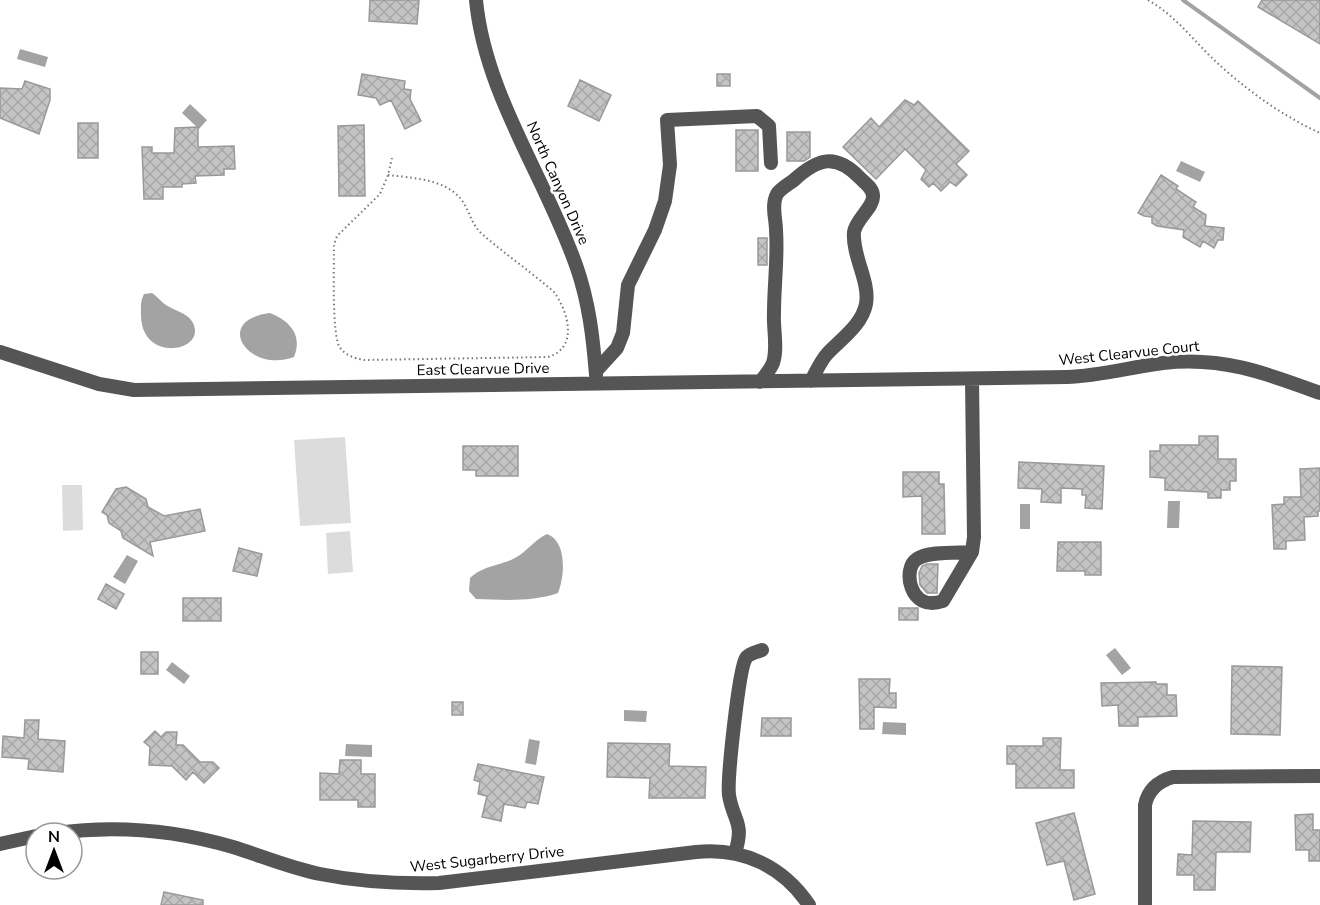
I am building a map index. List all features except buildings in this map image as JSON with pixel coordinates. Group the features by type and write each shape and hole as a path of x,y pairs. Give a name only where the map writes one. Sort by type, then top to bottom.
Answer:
{"street":[{"name":"North Canyon Drive","path":"476,0 478,25 493,76 577,267 591,316 596,377"},
{"path":"596,377 617,348 623,333 628,285 655,230 665,201 670,165 667,120 757,117 769,126 771,163"},
{"path":"760,382 773,363 775,353 776,232 774,204 777,193 816,164 836,161 844,164 871,188 873,196 857,222 854,232 855,249 866,303 848,334 827,354 811,381"},
{"name":"East Clearvue Drive","path":"0,352 99,384 134,390 596,377 760,382 972,379"},
{"name":"West Clearvue Court","path":"972,379 1077,377 1162,363 1192,361 1251,368 1320,393"},
{"path":"972,379 974,537 972,552 943,601 928,603 919,600 914,594 910,580 912,564 916,559 925,555 972,552"},
{"path":"735,853 740,838 738,822 729,796 731,754 739,692 745,660 748,655 762,650"},
{"path":"1145,905 1145,805 1147,795 1161,780 1173,777 1320,776"},
{"name":"West Sugarberry Drive","path":"84,831 108,829 172,833 224,844 318,874 361,881 403,884 439,883 710,850 753,858 779,872 801,892 809,905"},
{"path":"0,844 24,839"}],"path":[{"path":"1148,0 1174,17 1226,70 1287,115 1320,133"},
{"path":"388,175 430,181 447,187 463,202 480,232 554,292 563,303 568,324 567,340 558,352 548,357 363,360 345,352 340,347 336,332 334,245 337,236 380,194 392,158"}],"shaded area":[{"path":"20,49 48,57 45,67 17,59"},
{"path":"190,104 207,120 199,129 182,113"},
{"path":"1181,161 1205,172 1200,182 1176,171"},
{"path":"152,293 166,305 185,314 191,320 195,333 191,341 183,346 162,347 144,332 141,317 142,300 144,294"},
{"path":"270,313 283,320 293,330 297,342 294,357 277,360 263,358 251,352 243,344 240,334 243,325 252,318"},
{"path":"345,437 351,523 300,526 294,440"},
{"path":"62,485 82,485 83,530 63,531"},
{"path":"1168,501 1180,501 1179,528 1167,528"},
{"path":"1020,504 1030,504 1030,529 1020,529"},
{"path":"350,531 353,572 328,574 326,533"},
{"path":"547,534 558,544 563,560 558,593 528,599 497,600 476,599 469,591 470,578 475,574 518,556"},
{"path":"127,555 138,561 125,584 113,577"},
{"path":"1115,648 1131,668 1122,675 1106,655"},
{"path":"172,662 190,676 184,684 166,670"},
{"path":"624,710 647,711 646,722 624,721"},
{"path":"883,722 906,723 906,735 882,734"},
{"path":"529,739 540,741 536,765 525,763"},
{"path":"346,744 372,745 372,757 345,756"}],"waterway":[{"path":"1183,0 1320,98"}]}
